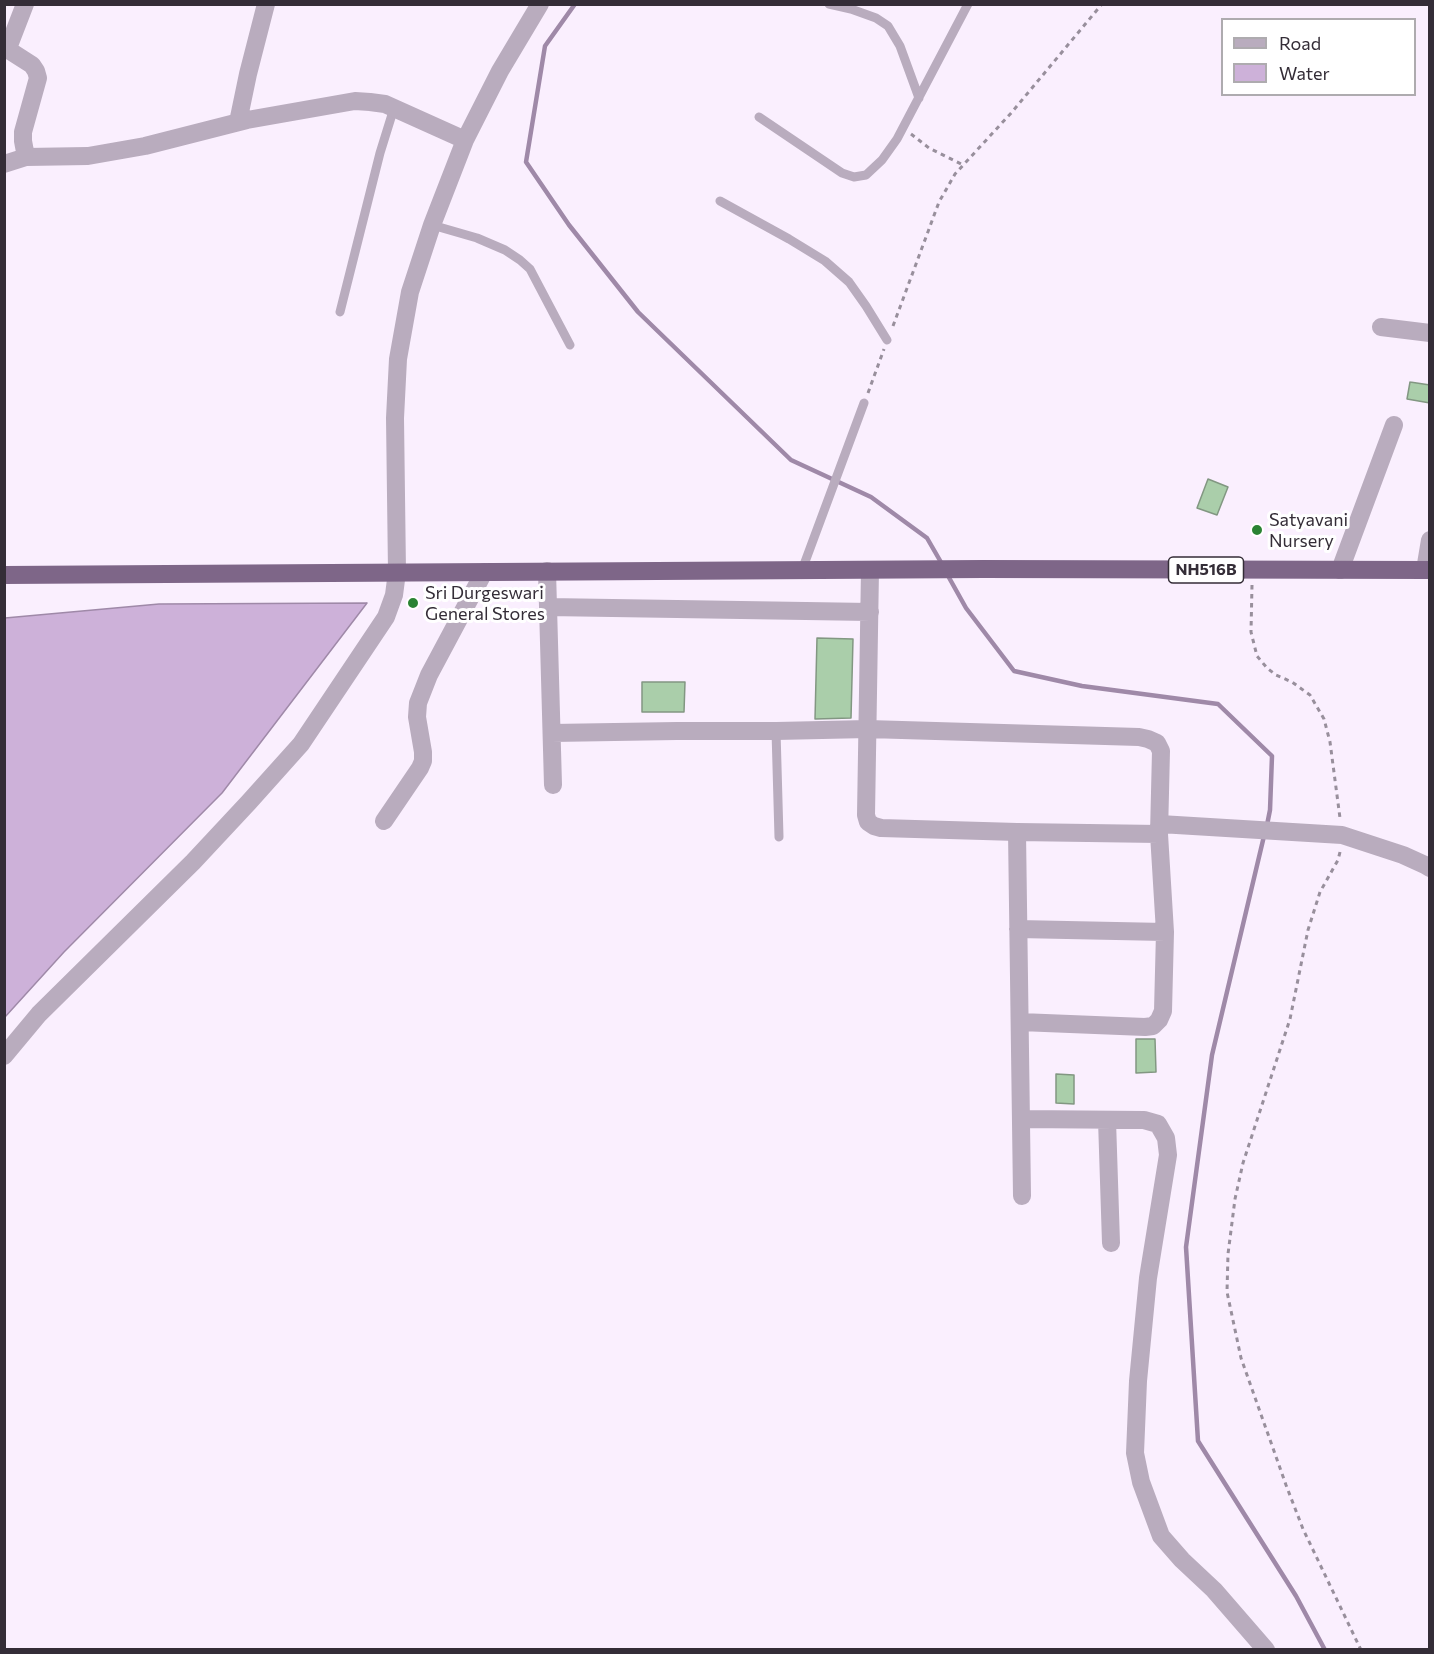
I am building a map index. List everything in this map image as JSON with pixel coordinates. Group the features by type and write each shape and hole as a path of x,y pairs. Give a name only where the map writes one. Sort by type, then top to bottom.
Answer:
{"highway":[{"name":"NH516B","path":"4,574 902,569 1427,570"}],"street":[{"path":"25,4 6,48 32,65 38,78 23,132 26,157"},
{"path":"238,122 266,4"},
{"path":"4,1056 39,1014 193,861 301,744 386,617 394,596 397,572 395,418 398,359 410,292 432,225 465,140 500,71 540,4"},
{"path":"4,164 26,157 88,156 145,146 238,122 355,101 394,108 465,140"},
{"path":"1381,327 1430,333"},
{"path":"1340,570 1394,425"},
{"path":"1427,570 1430,540"},
{"path":"870,570 866,815 868,822 874,826 1017,832 1160,829 1342,835 1403,855 1430,868"},
{"path":"547,571 554,786"},
{"path":"384,821 423,761 417,717 418,703 429,675 484,572"},
{"path":"548,608 870,612"},
{"path":"552,733 868,729 1148,739 1157,743 1161,751 1160,829 1165,932 1163,1011 1159,1020 1153,1026 1146,1027 1020,1022"},
{"path":"1017,832 1022,1196"},
{"path":"1018,928 1165,932"},
{"path":"1021,1119 1144,1120 1158,1124 1166,1138 1168,1155 1148,1278 1138,1381 1135,1453 1141,1482 1161,1536 1182,1560 1214,1590 1266,1650"},
{"path":"1107,1120 1111,1243"}],"lane":[{"path":"829,4 852,7 876,18 888,27 900,46 919,98"},
{"path":"759,117 842,173 854,177 866,175 882,160 897,139 968,4"},
{"path":"340,312 380,153 394,108"},
{"path":"720,201 825,261 849,282 888,340"},
{"path":"432,225 477,238 506,250 520,260 530,269 570,345"},
{"path":"802,570 864,403"},
{"path":"776,731 779,837"}],"path":[{"path":"864,403 939,201 955,174 1012,112 1102,4"},
{"path":"903,128 929,148 963,165"},
{"path":"1253,570 1251,632 1257,656 1276,675 1292,682 1310,696 1324,718 1330,742 1342,835 1338,860 1320,892 1308,930 1290,1019 1243,1163 1227,1254 1227,1292 1241,1359 1286,1485 1303,1529 1362,1650"}],"water":[{"path":"367,603 222,793 64,952 5,1017 5,618 159,604"}],"building":[{"path":"1410,382 1430,385 1430,403 1407,399"},
{"path":"1208,479 1228,487 1217,515 1197,508"},
{"path":"817,638 853,639 851,718 815,719"},
{"path":"642,682 685,682 684,712 642,712"},
{"path":"1136,1039 1155,1039 1156,1072 1136,1073"},
{"path":"1056,1074 1074,1075 1074,1104 1056,1103"}],"waterway":[{"path":"575,4 545,46 526,162 569,225 638,312 791,460 871,497 927,538 942,564"},
{"path":"947,574 966,608 1014,671 1082,686 1218,704 1272,756 1270,810 1267,825"},
{"path":"1264,836 1212,1055 1186,1247 1198,1441 1296,1596 1325,1650"}],"place":[{"name":"Satyavani Nursery","path":"1257,530"},
{"name":"Sri Durgeswari General Stores","path":"413,603"}]}
